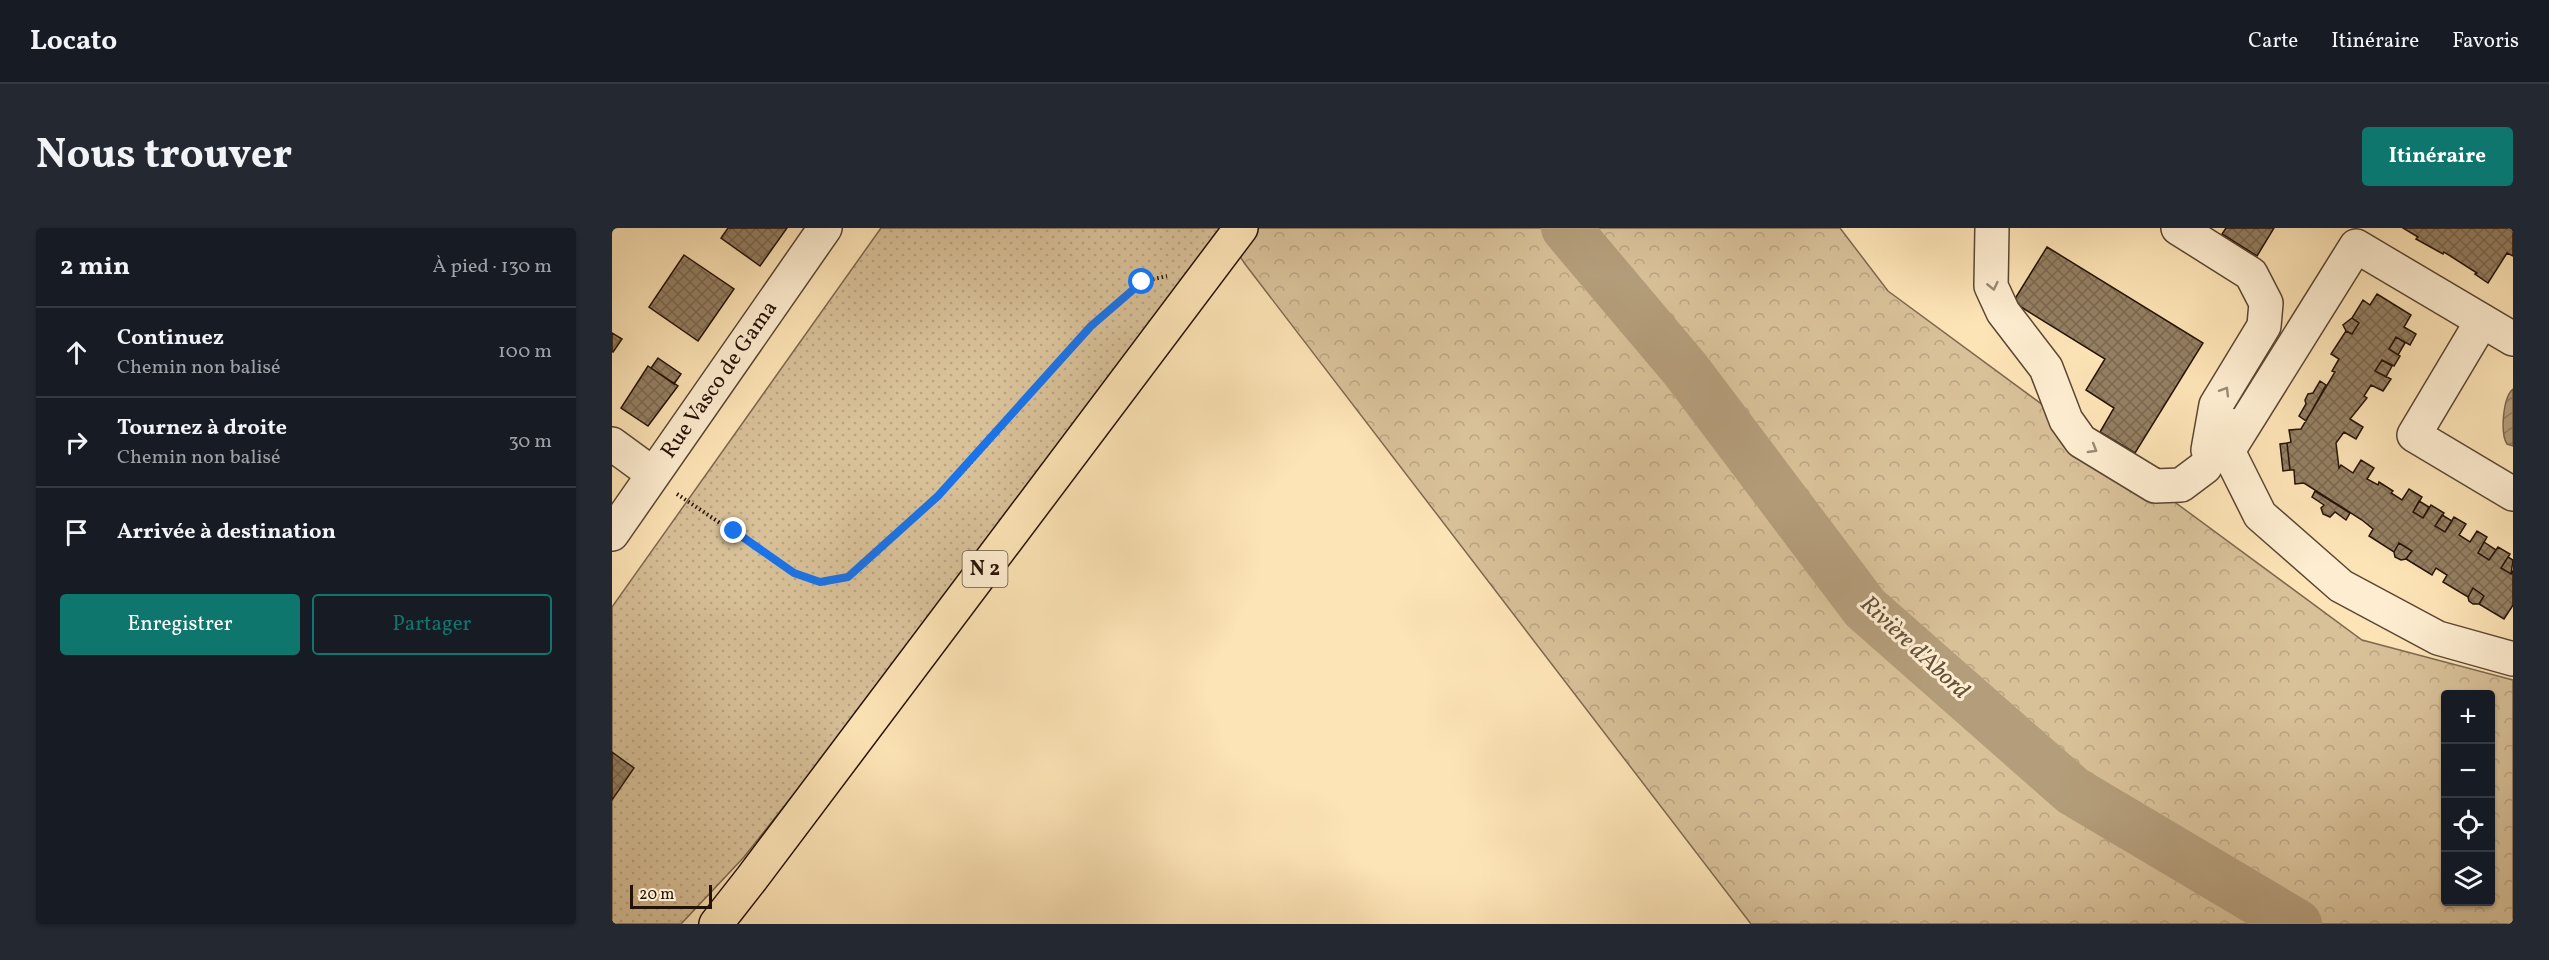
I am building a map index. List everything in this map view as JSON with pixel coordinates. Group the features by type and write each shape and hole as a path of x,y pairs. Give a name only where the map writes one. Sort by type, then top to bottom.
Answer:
{"main road":[{"name":"N 2","path":"716,924 753,878 1241,228"},
{"path":"710,924 753,878"},
{"path":"721,924 753,878"}],"street":[{"name":"Rue Vasco de Gama","path":"612,534 825,228"},
{"path":"1992,228 1991,286 2003,312 2046,368 2066,420 2081,441 2155,486 2181,484 2205,467 2348,228"},
{"path":"2178,228 2251,274 2266,303 2264,326 2217,405 2205,467"},
{"path":"2513,339 2356,246 2228,451 2260,515 2342,586 2438,638 2513,659"},
{"path":"2482,321 2414,435 2513,494"},
{"path":"612,444 653,474"}],"path":[{"path":"653,474 677,494 794,573 820,582 848,577 965,469 1091,326 1142,282 1178,273"}],"green space":[{"path":"881,228 1220,228 1216,260 1200,282 744,857 681,924 612,924 612,607"},
{"path":"1221,228 1840,228 1888,291 2362,640 2513,680 2513,924 1751,924 1245,264"}],"water":[{"path":"2513,389 2513,446 2507,444 2503,424 2507,399"}],"building":[{"path":"728,228 787,228 760,266 721,238"},
{"path":"2226,228 2274,228 2257,256 2222,234"},
{"path":"2403,228 2513,228 2513,256 2507,253 2488,283 2475,274 2477,273 2444,252 2443,254 2416,239 2418,237"},
{"path":"2047,247 2203,343 2135,453 2100,432 2114,408 2086,390 2105,359 2013,302"},
{"path":"684,255 734,289 698,341 649,307"},
{"path":"2377,294 2411,315 2404,327 2416,334 2410,345 2396,337 2389,349 2400,356 2394,366 2382,360 2375,371 2391,379 2383,391 2371,385 2364,396 2367,398 2350,419 2363,427 2356,439 2344,432 2336,443 2339,468 2341,465 2353,473 2361,460 2374,468 2367,479 2378,485 2379,482 2402,500 2409,489 2422,497 2413,512 2423,518 2431,505 2444,513 2435,526 2445,532 2454,517 2466,524 2459,535 2470,542 2477,531 2487,537 2478,553 2489,560 2498,547 2510,554 2501,568 2511,574 2513,571 2513,605 2504,619 2479,604 2484,596 2473,588 2468,597 2443,582 2447,575 2436,568 2432,575 2406,559 2412,551 2399,543 2394,552 2369,536 2373,529 2362,520 2304,483 2295,484 2294,470 2290,470 2287,443 2291,442 2289,430 2301,429 2335,372 2332,371 2339,359 2331,354 2346,331 2352,334 2359,323 2352,318 2363,300 2370,305"},
{"path":"2352,318 2359,323 2352,334 2346,331 2343,325"},
{"path":"612,333 622,339 613,352 612,351"},
{"path":"2396,337 2405,343 2398,355 2389,349"},
{"path":"658,358 681,374 674,384 651,368"},
{"path":"2382,360 2392,366 2386,377 2375,371"},
{"path":"648,366 678,386 648,426 621,408"},
{"path":"2320,381 2326,385 2306,421 2299,416 2306,404 2308,394 2313,393"},
{"path":"2287,443 2290,470 2283,471 2280,444"},
{"path":"2315,491 2350,513 2346,520 2335,512 2330,517 2323,514 2321,508 2324,505 2312,497"},
{"path":"2419,501 2429,507 2423,518 2413,512"},
{"path":"2442,515 2452,521 2445,532 2435,526"},
{"path":"2484,542 2496,550 2489,560 2478,553"},
{"path":"2399,543 2412,551 2406,559 2401,560 2395,557 2394,552"},
{"path":"2508,557 2513,560 2511,574 2501,568"},
{"path":"2473,588 2484,596 2479,604 2469,601 2468,597"},
{"path":"612,752 634,768 612,800"}],"waterway":[{"name":"Rivière d'Abord","path":"1566,228 1685,369 1865,608 2073,791 2297,924"}],"route":[{"path":"734,531 794,573 820,582 848,577 965,469 1091,326 1142,282"}]}
